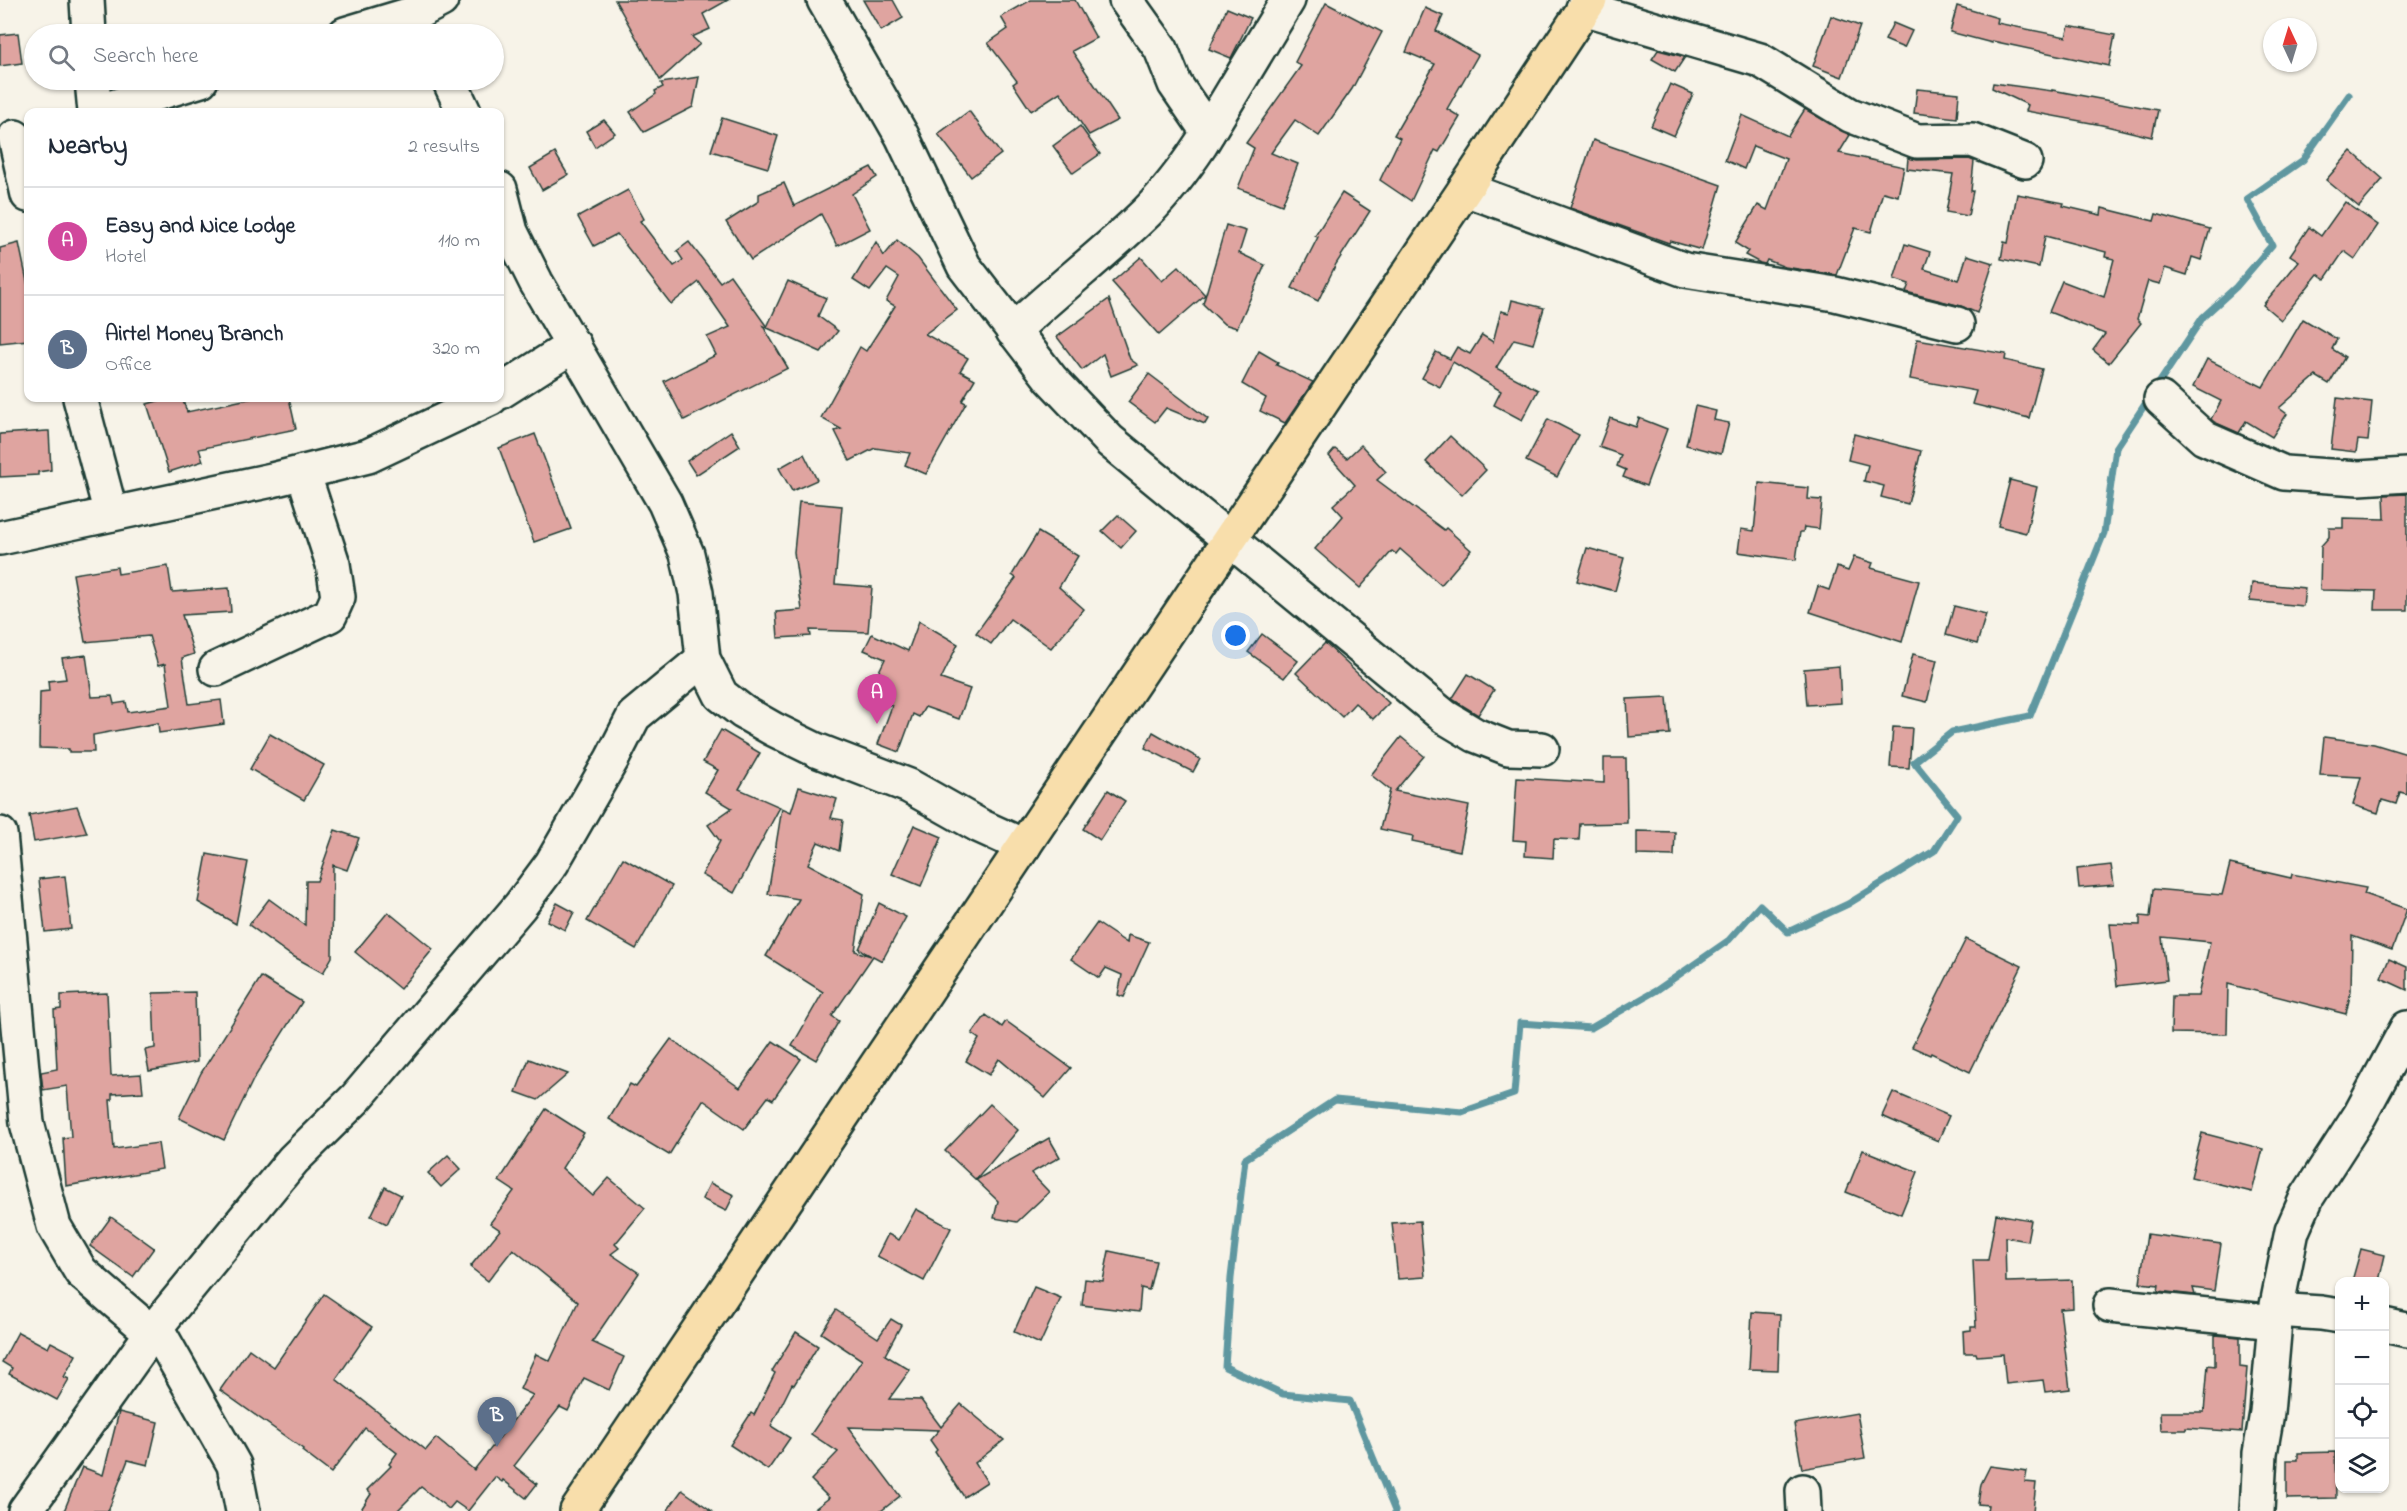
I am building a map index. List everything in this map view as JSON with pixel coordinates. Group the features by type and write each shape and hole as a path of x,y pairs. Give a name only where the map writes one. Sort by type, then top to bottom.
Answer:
{"main road":[{"path":"577,1511 1587,4"}],"street":[{"path":"87,0 88,24"},
{"path":"824,0 902,136 964,266 1051,379 1110,441 1445,717 1475,735 1508,748 1542,749"},
{"path":"1126,0 1161,49 1175,84 1208,132"},
{"path":"1013,331 1045,300 1089,266 1148,211 1187,165 1288,0"},
{"path":"1587,4 1760,60 1850,115 1917,141 1972,140 2025,161"},
{"path":"389,24 429,15"},
{"path":"93,90 95,108"},
{"path":"108,108 168,90"},
{"path":"454,90 462,108"},
{"path":"15,136 24,177"},
{"path":"1465,189 1685,270 1835,294 1957,324"},
{"path":"504,205 511,232 536,282 665,503 687,554 696,593 703,659 721,695 742,712 816,750 909,786 980,826 1024,846"},
{"path":"504,389 574,345"},
{"path":"2161,399 2204,438 2284,473 2359,478 2407,475"},
{"path":"81,402 111,514"},
{"path":"0,538 368,456 483,402"},
{"path":"216,669 330,615 338,597 333,564 303,472"},
{"path":"25,1511 155,1331 293,1160 356,1098 520,906 552,863 634,716 703,659"},
{"path":"0,834 8,989 27,1124 54,1226 81,1272 155,1331 234,1465 243,1511"},
{"path":"2257,1511 2260,1453 2267,1413 2276,1316 2292,1231 2307,1197 2360,1115 2407,1028"},
{"path":"2110,1305 2276,1316 2321,1312 2335,1315"},
{"path":"2389,1326 2407,1329"}],"building":[{"path":"615,0 728,0 703,14 710,29 692,37 700,44 660,80"},
{"path":"863,0 893,0 903,18 881,31"},
{"path":"1031,0 1075,0 1096,38 1072,51 1118,120 1089,135 1060,92 1031,111 1013,84 1017,81 988,43 1008,29 1001,17"},
{"path":"1326,3 1382,32 1352,89 1319,136 1295,120 1271,153 1298,164 1282,205 1238,188 1254,148 1246,143 1301,66 1295,62"},
{"path":"1957,6 1998,18 1997,23 2066,37 2069,26 2115,35 2109,66 1992,41 1992,43 1950,32"},
{"path":"1227,8 1251,18 1231,58 1209,49"},
{"path":"1425,8 1443,16 1436,31 1478,55 1447,109 1460,117 1439,152 1435,150 1411,201 1380,180 1400,138 1394,135 1435,64 1406,52"},
{"path":"1831,16 1860,26 1842,77 1813,66"},
{"path":"1893,23 1912,31 1904,48 1885,40"},
{"path":"18,33 22,63 0,66 0,35"},
{"path":"1658,50 1685,57 1675,72 1652,59"},
{"path":"699,77 693,107 644,132 630,112 656,94 655,91 663,87 661,83"},
{"path":"1993,83 2052,90 2158,110 2152,137 2026,111 2028,105 1992,88"},
{"path":"1670,84 1693,94 1674,136 1651,126"},
{"path":"1917,89 1959,93 1957,118 1914,113"},
{"path":"1805,109 1850,135 1839,153 1904,167 1898,196 1883,192 1871,232 1855,228 1837,275 1785,267 1767,260 1765,264 1760,263 1745,255 1748,251 1735,243 1758,205 1767,210 1786,159 1753,146 1744,169 1725,160 1742,115 1788,136"},
{"path":"969,111 1001,154 971,177 938,134"},
{"path":"722,118 778,136 768,168 711,151"},
{"path":"604,120 615,133 595,147 586,131"},
{"path":"1080,126 1100,154 1073,173 1053,146"},
{"path":"1593,140 1721,185 1702,250 1670,241 1669,243 1570,208"},
{"path":"2351,151 2383,179 2359,207 2326,180"},
{"path":"555,153 568,175 542,190 530,168"},
{"path":"1908,158 1974,161 1971,191 1973,191 1968,216 1946,212 1953,174 1907,169"},
{"path":"871,167 877,177 852,194 870,229 837,246 821,214 751,260 726,222 759,201 759,194 784,183 794,206"},
{"path":"628,190 644,219 640,221 674,266 683,260 677,251 689,242 720,282 730,275 767,327 788,281 826,298 818,316 838,331 821,352 763,326 788,368 684,420 664,381 716,355 707,337 730,327 699,282 671,304 617,234 594,246 578,217"},
{"path":"1342,193 1370,211 1336,264 1318,301 1292,288 1318,237 1315,236"},
{"path":"2017,194 2064,203 2063,206 2101,215 2102,208 2154,221 2156,214 2210,229 2201,260 2192,257 2187,275 2165,268 2160,284 2148,281 2137,319 2141,323 2109,363 2093,350 2105,334 2049,312 2062,281 2104,297 2114,259 2105,257 2106,252 2045,236 2039,267 2001,259 2004,242 2008,243"},
{"path":"2345,202 2378,225 2355,259 2344,251 2325,279 2318,274 2281,320 2263,305 2299,261 2290,255 2309,227 2321,236"},
{"path":"1226,225 1246,231 1239,253 1265,265 1237,328 1224,324 1203,304"},
{"path":"897,240 918,258 957,310 925,334 968,358 960,371 975,379 962,401 966,403 926,474 905,465 910,453 875,448 850,461 835,431 841,429 821,418 860,347 866,351 895,306 886,301 899,277 887,269 870,291 853,280 876,242 884,256"},
{"path":"19,243 24,267 24,340 0,343 0,248"},
{"path":"1905,244 1930,252 1924,269 1959,280 1967,255 1993,263 1977,313 1961,306 1906,292 1909,284 1894,279"},
{"path":"1141,257 1162,281 1179,266 1205,295 1159,335 1112,282"},
{"path":"1109,299 1130,359 1138,365 1111,376 1103,354 1082,370 1057,337"},
{"path":"1512,300 1544,308 1533,344 1514,339 1496,368 1538,390 1522,420 1494,405 1501,391 1453,362 1440,387 1422,378 1436,352 1450,359 1457,347 1470,354 1482,335 1493,342 1501,311 1509,313"},
{"path":"2303,319 2337,339 2332,349 2345,357 2329,384 2316,376 2279,408 2287,414 2272,437 2246,421 2239,433 2214,422 2211,419 2221,401 2193,387 2207,359 2263,387"},
{"path":"1917,339 2006,354 2005,360 2042,369 2029,418 1972,404 1976,391 1910,379"},
{"path":"1259,351 1278,362 1276,365 1313,382 1285,423 1260,411 1266,398 1242,384"},
{"path":"1149,374 1208,419 1205,424 1166,408 1155,422 1128,402"},
{"path":"2337,398 2372,402 2368,441 2358,440 2356,452 2331,449"},
{"path":"183,402 187,412 234,402 290,402 296,429 199,449 203,461 169,472 147,404"},
{"path":"1695,406 1716,411 1714,420 1729,423 1721,454 1686,445"},
{"path":"1610,418 1636,427 1639,418 1667,429 1646,486 1623,477 1626,470 1617,466 1621,455 1599,447"},
{"path":"1548,419 1579,435 1557,477 1526,461"},
{"path":"49,431 51,470 38,472 38,475 0,477 0,434"},
{"path":"731,431 740,446 696,475 687,461"},
{"path":"535,434 571,529 534,542 499,448"},
{"path":"1854,434 1921,451 1908,504 1881,497 1884,486 1864,481 1868,465 1848,460"},
{"path":"1450,436 1486,470 1462,495 1426,462"},
{"path":"1361,445 1386,472 1377,480 1444,530 1446,528 1471,550 1441,585 1400,549 1396,554 1392,551 1360,588 1315,549 1343,516 1333,505 1355,485 1329,456 1335,449 1347,458"},
{"path":"804,454 817,480 792,491 779,468"},
{"path":"2010,480 2037,487 2026,533 1998,526"},
{"path":"1759,483 1809,488 1808,499 1822,500 1819,529 1804,527 1803,532 1800,532 1796,560 1738,552 1741,529 1754,531"},
{"path":"2407,494 2407,610 2375,610 2376,591 2320,590 2321,546 2329,537 2329,528 2343,528 2343,518 2385,519 2384,495"},
{"path":"799,502 842,506 835,584 872,587 868,632 810,630 811,636 778,638 776,612 802,610 794,552"},
{"path":"1118,515 1136,531 1121,548 1102,531"},
{"path":"1038,532 1078,556 1059,587 1084,609 1051,648 1010,619 991,644 976,633 1016,578 1012,575"},
{"path":"1587,548 1624,558 1615,591 1577,581"},
{"path":"1854,557 1873,563 1871,568 1919,581 1902,642 1810,612 1818,586 1829,590 1837,567 1848,571"},
{"path":"168,566 172,592 229,588 231,612 182,615 194,654 182,658 189,704 221,700 224,724 159,733 158,723 93,735 94,752 69,752 69,749 39,748 40,692 49,691 48,681 66,679 62,658 86,655 92,697 112,696 114,704 126,702 128,712 171,706 165,664 158,666 149,636 85,642 73,574 117,567 118,574"},
{"path":"2252,583 2305,588 2303,606 2250,601"},
{"path":"1954,606 1986,614 1977,644 1946,635"},
{"path":"919,621 958,644 941,679 970,689 959,719 925,707 919,717 913,714 899,752 878,744 892,706 868,694 885,659 864,650 872,634 908,651"},
{"path":"1262,634 1298,661 1284,678 1248,652"},
{"path":"1325,643 1389,703 1373,719 1355,703 1342,717 1296,673"},
{"path":"1913,654 1937,660 1927,702 1902,696"},
{"path":"1839,666 1841,703 1807,705 1804,669"},
{"path":"1468,674 1494,690 1478,715 1452,699"},
{"path":"1667,697 1670,734 1629,737 1627,699"},
{"path":"1893,727 1912,728 1909,768 1890,767"},
{"path":"721,730 760,753 739,789 780,807 734,893 702,875 720,841 708,825 732,808 705,792 718,770 703,762"},
{"path":"1153,732 1200,759 1193,772 1145,748"},
{"path":"270,734 324,765 304,800 250,769"},
{"path":"1401,737 1424,756 1395,791 1469,806 1460,851 1412,841 1413,836 1380,829 1390,790 1371,775"},
{"path":"2324,737 2374,744 2407,754 2407,794 2400,792 2396,804 2382,800 2378,813 2353,805 2361,777 2320,775"},
{"path":"1604,758 1626,758 1627,823 1580,824 1579,840 1554,839 1553,858 1525,856 1526,841 1513,840 1517,778 1604,783"},
{"path":"799,787 837,799 831,818 843,820 839,851 818,842 808,864 864,894 855,951 871,956 859,949 879,903 906,917 882,961 873,956 832,1016 839,1021 816,1060 792,1046 823,992 766,956 799,899 768,894 782,808 791,812"},
{"path":"1108,790 1125,801 1100,840 1083,829"},
{"path":"77,806 87,833 34,842 29,815"},
{"path":"914,825 942,837 921,886 892,874"},
{"path":"335,830 359,838 347,870 333,865 332,957 323,973 289,954 249,925 269,899 305,925 306,881 317,881"},
{"path":"1637,831 1675,832 1674,856 1637,855"},
{"path":"207,854 248,862 236,924 198,902"},
{"path":"623,858 672,886 636,949 587,921"},
{"path":"2230,864 2291,878 2292,874 2366,888 2364,894 2407,909 2392,950 2352,936 2351,991 2346,1014 2228,984 2227,1034 2171,1033 2172,996 2198,996 2210,942 2162,937 2167,980 2117,986 2110,924 2140,925 2140,916 2150,917 2153,889 2222,895"},
{"path":"2111,865 2114,885 2079,888 2077,869"},
{"path":"65,876 71,929 45,932 39,879"},
{"path":"557,903 574,912 565,930 547,921"},
{"path":"388,912 433,949 400,989 355,952"},
{"path":"1097,923 1127,943 1128,935 1149,942 1124,997 1118,995 1122,975 1106,968 1099,978 1071,959"},
{"path":"1966,939 2022,966 1970,1072 1931,1053 1930,1055 1912,1047"},
{"path":"2389,959 2407,967 2407,990 2381,978"},
{"path":"261,977 302,1002 253,1080 224,1140 179,1118 201,1073"},
{"path":"195,992 197,1062 149,1071 145,1050 155,1048 153,993"},
{"path":"107,993 111,1076 141,1074 143,1092 112,1094 112,1100 110,1100 114,1149 158,1143 162,1169 66,1186 63,1138 71,1137 67,1086 43,1090 41,1072 57,1069 54,1010 61,1009 61,995"},
{"path":"986,1015 1002,1027 1006,1021 1071,1068 1045,1098 999,1059 989,1075 966,1061 979,1039 972,1034"},
{"path":"671,1039 740,1088 773,1041 801,1059 773,1100 768,1097 744,1129 703,1100 669,1155 609,1119 630,1084 636,1087"},
{"path":"529,1059 568,1074 538,1100 516,1092"},
{"path":"1893,1092 1949,1116 1938,1141 1882,1116"},
{"path":"990,1104 1018,1130 976,1180 945,1151"},
{"path":"546,1109 584,1133 562,1168 593,1196 609,1178 645,1208 615,1244 619,1248 611,1254 639,1273 592,1342 624,1357 609,1390 584,1378 568,1411 560,1407 514,1466 537,1484 526,1498 503,1480 502,1482 495,1477 468,1511 455,1502 449,1509 421,1487 397,1511 360,1511 371,1494 367,1490 391,1466 389,1464 397,1453 365,1428 331,1473 302,1451 303,1449 220,1390 249,1349 274,1367 324,1294 372,1327 336,1379 426,1450 436,1438 474,1470 533,1395 520,1389 536,1354 550,1361 578,1302 513,1249 488,1281 470,1267 500,1230 490,1223 514,1191 499,1181"},
{"path":"2202,1133 2263,1149 2252,1192 2191,1177"},
{"path":"1049,1138 1060,1157 1031,1173 1049,1192 1017,1222 994,1218 998,1201 976,1180"},
{"path":"1863,1150 1918,1172 1901,1214 1846,1192"},
{"path":"448,1155 461,1169 441,1187 428,1173"},
{"path":"710,1183 734,1195 726,1211 702,1199"},
{"path":"385,1187 401,1195 387,1224 371,1216"},
{"path":"916,1209 951,1228 924,1281 877,1256 888,1234 899,1240"},
{"path":"1996,1214 2031,1220 2027,1241 2005,1237 2006,1282 2072,1280 2073,1308 2060,1309 2070,1389 2045,1392 2043,1380 2006,1384 2003,1354 1977,1356 1976,1353 1964,1353 1963,1331 1976,1327 1973,1260 1988,1260"},
{"path":"111,1217 154,1248 133,1277 90,1246"},
{"path":"1420,1221 1425,1277 1398,1279 1392,1223"},
{"path":"2147,1234 2221,1244 2214,1291 2193,1288 2195,1295 2158,1291 2159,1285 2140,1283"},
{"path":"2361,1249 2385,1255 2380,1277 2353,1277"},
{"path":"1109,1251 1156,1261 1149,1290 1141,1288 1139,1312 1082,1305 1085,1279 1103,1281"},
{"path":"1034,1287 1061,1298 1040,1344 1014,1332"},
{"path":"836,1310 878,1338 891,1319 901,1325 885,1355 910,1370 889,1399 921,1400 941,1427 961,1404 1004,1440 975,1463 987,1482 964,1497 935,1452 937,1450 930,1440 939,1430 848,1427 900,1496 881,1511 812,1511 829,1498 811,1480 838,1452 811,1434 862,1360 821,1333"},
{"path":"1752,1312 1780,1314 1778,1370 1749,1369"},
{"path":"18,1332 48,1348 51,1342 76,1355 64,1377 69,1379 57,1400 9,1374 12,1368 2,1362"},
{"path":"796,1332 818,1346 794,1385 792,1384 771,1426 790,1438 768,1470 730,1445 751,1413 754,1415 775,1373 772,1371"},
{"path":"2215,1335 2240,1337 2240,1367 2247,1368 2242,1432 2186,1428 2186,1430 2161,1430 2160,1412 2204,1412 2208,1365 2215,1366"},
{"path":"119,1412 158,1422 148,1465 128,1460 108,1511 64,1511 82,1467 103,1475"},
{"path":"1857,1413 1865,1458 1802,1469 1794,1424"},
{"path":"2335,1452 2336,1498 2287,1499 2287,1460 2298,1460 2298,1453"},
{"path":"1990,1466 2027,1471 2025,1482 2036,1483 2033,1511 1987,1511 1988,1505 1978,1504 1981,1484"},
{"path":"682,1490 712,1511 667,1511"}],"waterway":[{"path":"1395,1511 1350,1401 1283,1394 1225,1367 1231,1278 1245,1159 1335,1100 1462,1112 1514,1094 1520,1023 1591,1028 1657,990 1729,940 1760,905 1788,932 1848,904 1934,851 1957,815 1914,762 1952,732 2030,716 2104,533 2116,448 2203,317 2236,287 2272,245 2247,199 2303,160 2349,95"}],"place":[{"name":"Easy and Nice Lodge","path":"877,724"},
{"name":"Airtel Money Branch","path":"497,1447"}]}
